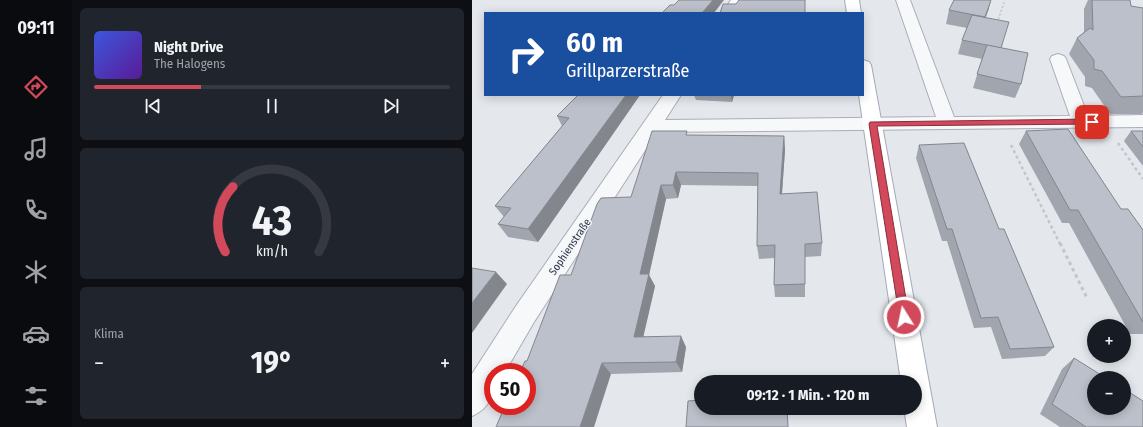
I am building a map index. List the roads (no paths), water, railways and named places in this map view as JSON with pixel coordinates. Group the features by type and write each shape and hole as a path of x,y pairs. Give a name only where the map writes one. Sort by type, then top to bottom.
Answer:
{"main road":[{"path":"852,0 854,12"},
{"path":"864,71 914,375"},
{"path":"920,415 922,427"}],"street":[{"path":"730,12 738,0"},
{"path":"904,0 947,123"},
{"path":"1058,59 1081,122"},
{"name":"Sophienstraße","path":"472,401 525,314 671,96"},
{"path":"651,126 1143,121"}]}
